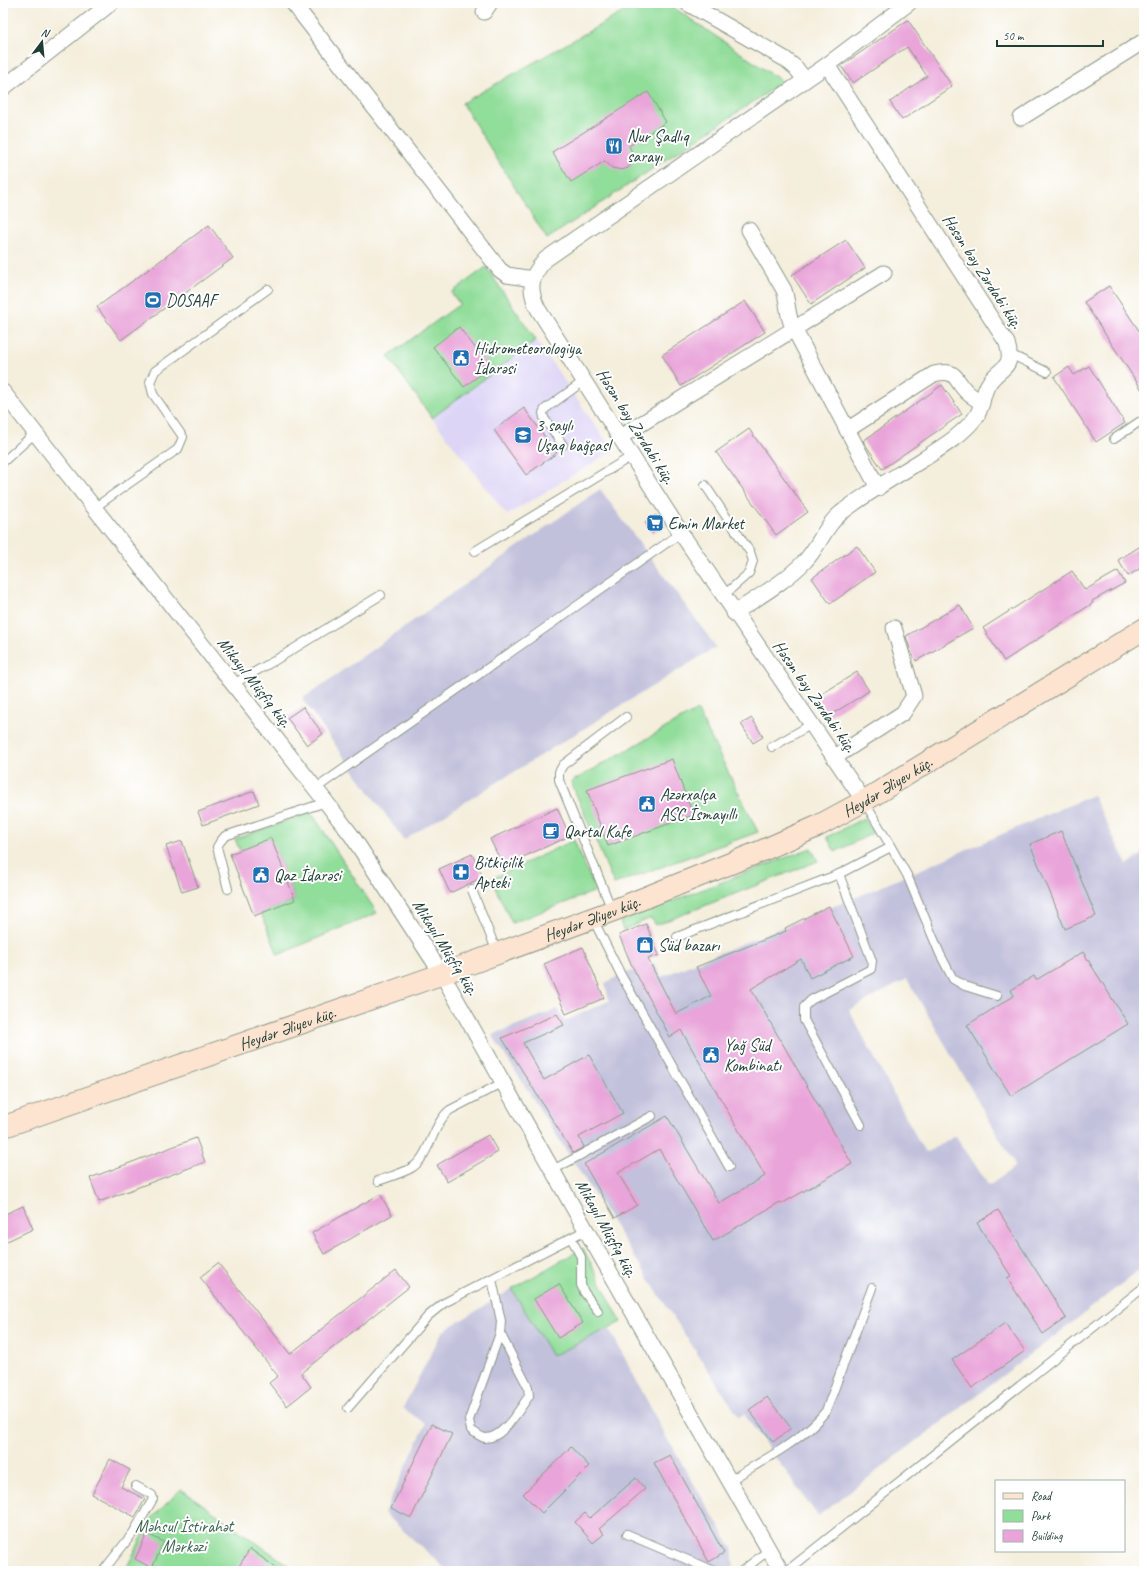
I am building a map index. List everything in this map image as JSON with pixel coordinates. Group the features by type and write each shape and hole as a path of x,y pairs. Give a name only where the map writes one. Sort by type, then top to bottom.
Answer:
{"main road":[{"name":"Heydər Əliyev küç.","path":"3,1127 442,974 612,911 759,852 816,827 864,801 1144,629"}],"street":[{"path":"3,88 111,3"},
{"path":"293,3 500,270 507,274 532,279 538,267 546,259 806,80 909,3"},
{"path":"687,3 785,59 796,68 806,80"},
{"path":"1021,118 1144,41"},
{"name":"Həsən bəy Zərdabi küç.","path":"734,613 774,587 806,561 828,528 840,514 956,438 978,415 989,383 1004,369 1010,354 1007,343 827,65"},
{"path":"749,230 784,290 788,300 789,317 795,330 878,488"},
{"path":"620,437 795,330 884,273"},
{"name":"Həsən bəy Zərdabi küç.","path":"532,279 533,298 538,309 734,613 864,801"},
{"path":"848,430 934,374 940,372 946,371 954,375 969,395 982,403"},
{"name":"Mikayıl Müşfiq küç.","path":"3,392 352,836 442,974 781,1571"},
{"path":"835,758 903,713 914,696 894,628"}],"lane":[{"path":"94,508 178,449 183,437 153,394 150,382 155,371 268,288"},
{"path":"1010,354 1047,372"},
{"path":"563,445 544,418 543,413 545,409 584,381"},
{"path":"1114,439 1139,422 1144,421"},
{"path":"3,462 35,433"},
{"path":"475,551 632,456"},
{"path":"705,485 750,552 753,561 748,573 723,596"},
{"path":"315,789 681,533"},
{"path":"233,684 274,661 380,595"},
{"path":"612,911 559,780 559,772 563,766 626,717"},
{"path":"772,747 812,724"},
{"path":"864,801 891,846 906,875 940,954 953,979 965,986 997,996"},
{"path":"228,889 217,847 226,836 326,802"},
{"path":"678,937 839,874 891,846"},
{"path":"839,874 872,961 870,970 811,1000 804,1008 804,1020 861,1125"},
{"path":"472,890 498,953"},
{"path":"593,918 621,975 729,1167"},
{"path":"378,1182 413,1167 423,1154 443,1115 502,1082"},
{"path":"553,1170 652,1116"},
{"path":"348,1408 428,1316 444,1303 586,1230"},
{"path":"571,1238 580,1257 581,1285 584,1292 598,1311"},
{"path":"492,1279 501,1321 500,1333 469,1420 471,1430 483,1438 493,1436 506,1428 529,1396 528,1387 500,1333"},
{"path":"786,1571 1144,1287"},
{"path":"729,1481 804,1434 816,1424 826,1411 872,1288"},
{"path":"103,1571 133,1533 153,1499 152,1495 136,1486"},
{"path":"627,1534 709,1569 718,1571"},
{"path":"742,1571 769,1550"}],"shaded area":[{"name":"3 saylı Uşaq bağçasl","path":"536,340 613,451 507,515 432,418"},
{"path":"600,489 716,647 404,840 302,699"},
{"path":"1093,795 1127,865 1144,853 1144,1266 1077,1319 818,1516 744,1414 739,1417 492,1035 558,1009 565,1021 609,1001 605,983 621,975 654,963 661,977 859,896","holes":["907,979 1016,1166 989,1186 956,1136 925,1153 849,1010"]},
{"path":"512,1289 552,1356 609,1328 666,1437 732,1548 734,1571 448,1571 384,1513 426,1424 403,1408 442,1332"}],"green space":[{"path":"639,3 667,3 783,82 547,239 462,103"},
{"path":"486,267 536,340 432,418 388,356 460,304 451,293"},
{"path":"697,710 758,832 614,884 571,782"},
{"path":"311,812 377,913 278,955 261,913 295,900 271,839 240,851 235,839"},
{"path":"864,818 873,833 835,852 827,837"},
{"path":"574,840 596,891 512,923 491,879"},
{"path":"811,848 818,861 656,925 651,918 623,930 620,921"},
{"path":"583,1248 621,1322 552,1356 512,1289"},
{"name":"Məhsul İstirahət Mərkəzi","path":"181,1489 296,1571 125,1571 151,1519"}],"building":[{"path":"908,20 952,86 902,120 890,102 927,76 907,47 853,83 841,66"},
{"path":"648,92 666,122 629,146 633,154 632,163 628,168 622,170 612,168 605,161 571,182 552,152"},
{"path":"209,225 233,258 121,340 97,307"},
{"path":"846,240 865,268 811,304 792,275"},
{"path":"1109,286 1144,338 1144,393 1084,302"},
{"path":"745,301 765,332 681,386 662,355"},
{"path":"459,327 490,367 464,387 433,347"},
{"path":"1089,366 1125,423 1096,442 1054,377 1069,367 1074,375"},
{"path":"942,385 962,414 882,469 863,441"},
{"path":"524,408 557,453 526,475 494,430"},
{"path":"749,429 808,512 776,535 716,452"},
{"path":"656,515 663,526 652,533 645,522"},
{"path":"1144,544 1144,566 1128,576 1118,560"},
{"path":"857,546 875,572 830,604 812,578"},
{"path":"1072,571 1085,590 1118,571 1125,583 1092,601 1093,603 1004,661 983,628"},
{"path":"960,605 973,628 916,661 911,652 906,636"},
{"path":"857,672 869,691 826,718 814,699"},
{"path":"303,707 323,734 307,745 287,718"},
{"path":"752,718 763,737 753,743 741,724"},
{"path":"672,759 693,815 608,846 587,790"},
{"path":"254,791 259,804 203,825 198,812"},
{"path":"557,808 570,836 503,866 490,839"},
{"path":"1061,831 1096,916 1065,929 1030,844"},
{"path":"271,838 295,900 254,916 230,854"},
{"path":"182,841 198,887 182,892 166,846"},
{"path":"472,854 483,877 450,893 439,869"},
{"path":"829,906 854,956 810,978 801,959 751,989 852,1164 781,1204 780,1202 713,1241 659,1149 618,1173 637,1205 615,1218 584,1164 667,1116 719,1203 765,1176 681,1030 670,1037 632,966 619,935 646,924 659,955 648,959 676,1014 711,996 696,967 786,931 785,928"},
{"path":"583,947 604,998 566,1014 544,964"},
{"path":"1083,952 1128,1024 1011,1096 967,1025 1014,996 1011,990 1034,976 1036,980"},
{"path":"557,1014 564,1025 523,1043 544,1080 589,1055 623,1113 579,1137 584,1147 573,1153 502,1038"},
{"path":"488,1135 498,1152 447,1182 437,1165"},
{"path":"196,1138 205,1162 99,1202 90,1178"},
{"path":"380,1194 392,1215 324,1254 312,1233"},
{"path":"23,1206 33,1229 3,1243 3,1215"},
{"path":"998,1210 1066,1318 1043,1334 1007,1278 1011,1276 977,1223"},
{"path":"218,1263 290,1354 396,1270 409,1287 301,1373 311,1387 287,1406 269,1383 278,1376 200,1277"},
{"path":"559,1284 583,1323 558,1338 534,1299"},
{"path":"1005,1323 1025,1351 972,1388 952,1360"},
{"path":"767,1397 791,1428 773,1442 749,1410"},
{"path":"432,1424 452,1434 411,1518 391,1508"},
{"path":"571,1447 589,1466 542,1513 523,1494"},
{"path":"670,1455 724,1553 709,1562 654,1463"},
{"path":"110,1459 130,1470 121,1487 145,1499 135,1517 92,1494"},
{"path":"636,1478 645,1489 599,1529 604,1534 593,1543 575,1522 585,1513 590,1518"},
{"path":"147,1534 164,1542 152,1568 135,1559"},
{"path":"250,1549 281,1571 246,1571 239,1566"}],"place":[{"name":"Nur Şadlıq sarayı","path":"614,146"},
{"name":"DOSAAF","path":"153,300"},
{"name":"Hidrometeorologiya İdarəsi","path":"461,358"},
{"name":"3 saylı Uşaq bağçasl","path":"523,435"},
{"name":"Emin Market","path":"655,523"},
{"name":"Azərxalça ASC İsmayıllı","path":"647,804"},
{"name":"Qartal Kafe","path":"551,831"},
{"name":"Bitkiçilik Apteki","path":"461,872"},
{"name":"Qaz İdarəsi","path":"261,875"},
{"name":"Süd bazarı","path":"645,945"},
{"name":"Yağ Süd Kombinatı","path":"711,1055"}]}
